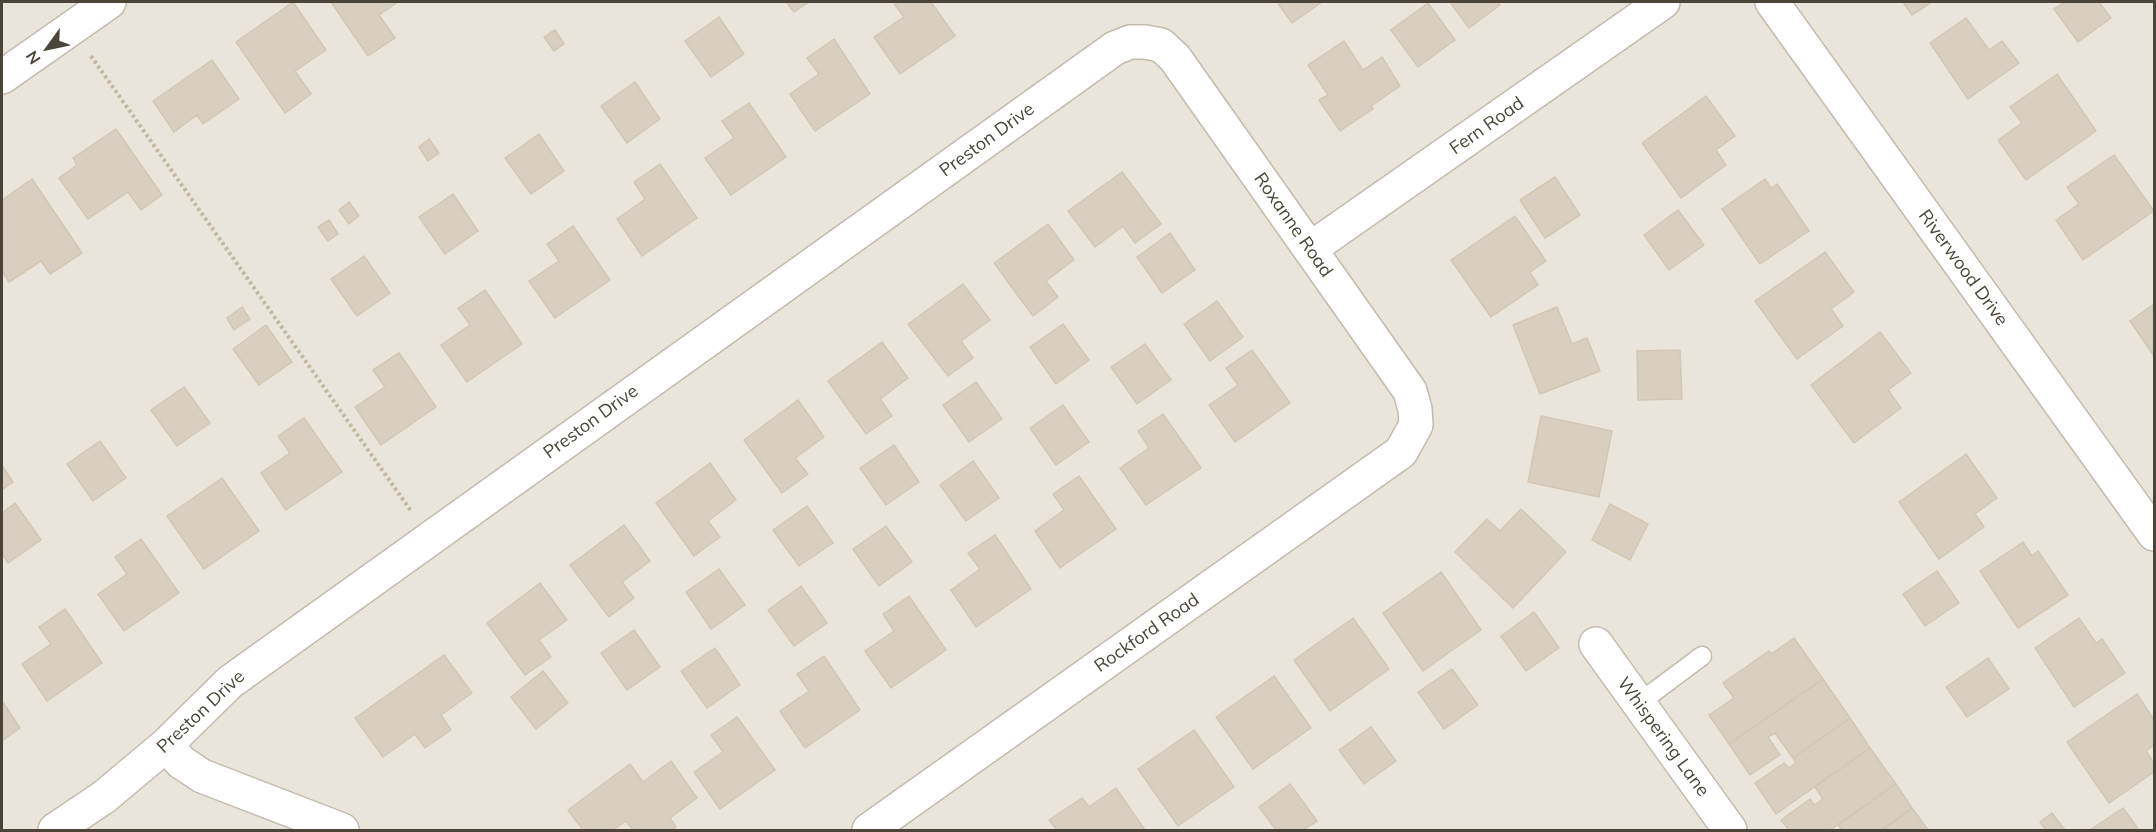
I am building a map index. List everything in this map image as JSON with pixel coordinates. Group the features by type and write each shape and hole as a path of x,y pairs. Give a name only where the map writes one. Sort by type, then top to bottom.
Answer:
{"street":[{"path":"2,77 110,2"},
{"name":"Fern Road","path":"1310,249 1663,2"},
{"name":"Riverwood Drive","path":"1772,2 2154,534"},
{"name":"Preston Drive","path":"55,831 104,797 166,745 230,682 333,606 1115,48 1130,42 1145,42"},
{"name":"Roxanne Road","path":"1145,42 1161,45 1175,58 1410,391 1416,425"},
{"name":"Rockford Road","path":"869,831 1401,452 1416,425"},
{"name":"Whispering Lane","path":"1596,644 1730,831"},
{"path":"166,745 181,762 202,776 342,831"}],"lane":[{"path":"1639,703 1702,656"}],"path":[{"path":"90,55 416,518"}],"shaded area":[{"path":"2,2 2154,2 2154,830 2,830"}],"building":[{"path":"293,2 326,50 295,71 311,94 285,113 236,42"},
{"path":"331,2 398,2 379,15 395,38 368,56"},
{"path":"786,2 809,2 794,12"},
{"path":"893,2 931,2 955,36 900,74 874,37 904,17"},
{"path":"1277,2 1322,2 1292,23"},
{"path":"1450,2 1497,2 1500,5 1469,28"},
{"path":"1903,2 1932,2 1912,15"},
{"path":"2065,2 2099,2 2111,18 2078,42 2054,9"},
{"path":"1428,3 1455,40 1418,67 1391,30"},
{"path":"719,17 744,54 711,77 685,41"},
{"path":"1966,18 1989,50 2002,41 2019,63 1968,99 1930,43"},
{"path":"555,30 564,44 554,51 544,37"},
{"path":"834,39 870,94 815,131 790,94 819,74 807,58"},
{"path":"1344,41 1363,70 1382,57 1400,86 1371,106 1373,109 1340,131 1319,100 1328,95 1308,65"},
{"path":"212,60 239,99 203,124 197,115 174,132 153,101"},
{"path":"2057,74 2096,131 2026,180 1998,140 2022,123 2010,107"},
{"path":"635,82 660,119 627,143 601,106"},
{"path":"1706,96 1735,136 1716,150 1726,165 1681,198 1642,143"},
{"path":"749,103 786,157 731,195 705,158 734,138 722,121"},
{"path":"116,129 162,195 141,210 128,192 88,219 59,178 77,165 73,158"},
{"path":"539,134 564,171 531,194 505,158"},
{"path":"429,139 439,153 428,161 419,147"},
{"path":"2114,155 2154,211 2083,260 2056,220 2079,204 2067,187"},
{"path":"660,164 697,218 642,256 617,219 645,199 634,182"},
{"path":"1122,172 1161,224 1135,243 1123,226 1095,247 1068,211"},
{"path":"1555,177 1580,215 1545,238 1520,200"},
{"path":"32,179 82,253 50,274 41,261 9,282 2,271 2,200"},
{"path":"1765,179 1771,188 1777,184 1809,231 1760,264 1722,209"},
{"path":"453,194 478,231 445,254 419,217"},
{"path":"349,202 359,216 349,224 339,210"},
{"path":"1678,210 1704,245 1669,270 1644,235"},
{"path":"1515,216 1546,261 1530,272 1538,285 1491,317 1451,260"},
{"path":"329,220 338,234 328,241 318,227"},
{"path":"1048,224 1074,260 1046,281 1058,297 1033,316 994,263"},
{"path":"573,226 610,280 555,318 529,281 559,261 547,244"},
{"path":"1170,233 1195,270 1162,293 1137,257"},
{"path":"1825,252 1854,292 1831,309 1843,326 1797,359 1755,301"},
{"path":"364,256 390,293 357,316 331,279"},
{"path":"963,284 990,320 961,341 973,358 948,376 908,324"},
{"path":"485,290 522,344 467,382 441,345 470,325 458,308"},
{"path":"1217,301 1243,337 1210,361 1184,324"},
{"path":"2154,304 2154,356 2130,321"},
{"path":"242,307 250,319 234,330 227,318"},
{"path":"1557,307 1572,344 1587,338 1600,371 1540,394 1513,325"},
{"path":"1063,324 1089,360 1056,384 1030,347"},
{"path":"266,325 292,362 259,385 233,349"},
{"path":"1880,332 1911,373 1888,390 1901,408 1854,443 1811,385"},
{"path":"882,342 908,378 880,399 892,416 866,434 828,381"},
{"path":"1145,344 1171,380 1137,404 1111,367"},
{"path":"1252,350 1290,403 1235,442 1209,405 1238,385 1226,368"},
{"path":"1680,350 1682,399 1638,400 1637,351"},
{"path":"399,353 436,407 381,445 355,407 385,387 373,370"},
{"path":"976,382 1002,419 969,442 943,405"},
{"path":"184,387 210,423 177,446 151,410"},
{"path":"798,400 824,437 795,458 808,474 782,493 744,440"},
{"path":"1063,405 1089,442 1056,465 1030,428"},
{"path":"1163,414 1201,468 1146,505 1120,468 1149,448 1138,431"},
{"path":"1541,416 1612,431 1599,497 1528,482"},
{"path":"304,418 342,472 286,510 261,473 290,453 278,436"},
{"path":"100,441 126,478 93,501 67,464"},
{"path":"894,445 919,482 886,505 860,468"},
{"path":"1966,454 1997,498 1975,514 1984,527 1939,559 1899,502"},
{"path":"973,461 999,498 966,521 940,485"},
{"path":"710,463 736,500 708,521 720,537 694,556 656,503"},
{"path":"2,468 13,482 2,490"},
{"path":"1079,476 1116,529 1060,568 1035,531 1064,510 1053,494"},
{"path":"222,478 259,531 204,569 167,516"},
{"path":"15,503 41,540 8,563 2,554 2,513"},
{"path":"1610,504 1648,524 1630,560 1592,540"},
{"path":"807,506 833,543 799,566 773,530"},
{"path":"1521,509 1566,552 1513,608 1455,552 1487,519 1500,531"},
{"path":"624,525 650,561 622,582 634,598 609,617 570,565"},
{"path":"886,526 912,562 879,586 853,549"},
{"path":"995,535 1031,589 976,627 951,590 980,569 968,553"},
{"path":"141,539 179,593 124,631 98,594 127,574 115,557"},
{"path":"2023,542 2032,556 2038,551 2068,595 2018,628 1980,571"},
{"path":"719,569 745,605 711,629 686,592"},
{"path":"1937,571 1959,603 1925,626 1903,594"},
{"path":"1441,572 1481,630 1423,671 1383,613"},
{"path":"540,583 567,620 539,640 551,657 525,675 487,623"},
{"path":"801,586 827,623 794,646 768,610"},
{"path":"909,596 946,650 891,688 865,651 894,631 883,614"},
{"path":"65,609 102,663 47,701 22,664 51,644 39,627"},
{"path":"1534,612 1559,648 1526,671 1501,636"},
{"path":"1353,618 1389,669 1330,711 1294,660"},
{"path":"2079,618 2096,643 2102,639 2125,673 2074,707 2035,648"},
{"path":"634,630 660,667 627,690 601,653"},
{"path":"1794,638 1823,679 1729,744 1709,715 1734,698 1723,683 1769,651 1771,654"},
{"path":"715,648 740,685 707,708 681,671"},
{"path":"444,655 472,693 441,715 451,730 425,748 415,734 383,757 355,718"},
{"path":"824,656 860,710 805,748 780,711 809,691 797,674"},
{"path":"1988,658 2009,689 1967,717 1946,687"},
{"path":"1452,669 1478,705 1444,729 1418,692"},
{"path":"543,671 568,703 536,729 511,697"},
{"path":"1274,676 1311,728 1253,769 1216,717"},
{"path":"1823,679 1850,718 1793,758 1775,733 1768,737 1780,755 1750,775 1729,744"},
{"path":"2137,694 2154,720 2154,745 2146,751 2154,763 2154,772 2109,803 2067,742"},
{"path":"2,701 20,728 2,741"},
{"path":"737,717 775,770 720,809 694,772 723,752 711,735"},
{"path":"1850,718 1870,748 1776,814 1755,783 1784,763 1789,768 1796,763 1793,758"},
{"path":"1371,727 1396,761 1364,784 1339,750"},
{"path":"1194,730 1234,787 1178,826 1138,769"},
{"path":"1870,748 1896,784 1830,830 1789,830 1781,820 1810,799 1814,805 1823,799 1815,787"},
{"path":"671,761 697,798 670,818 676,827 671,830 633,830 626,821 613,830 583,830 568,810 630,764 643,782"},
{"path":"1290,784 1317,821 1303,830 1276,830 1259,807"},
{"path":"1896,784 1912,808 1882,830 1842,830 1838,825"},
{"path":"1116,788 1145,830 1057,830 1049,820 1082,798 1089,807"},
{"path":"1912,808 1928,830 1881,830"},
{"path":"2123,808 2139,830 2090,830"},
{"path":"2052,813 2065,830 2046,830 2040,822"}]}
